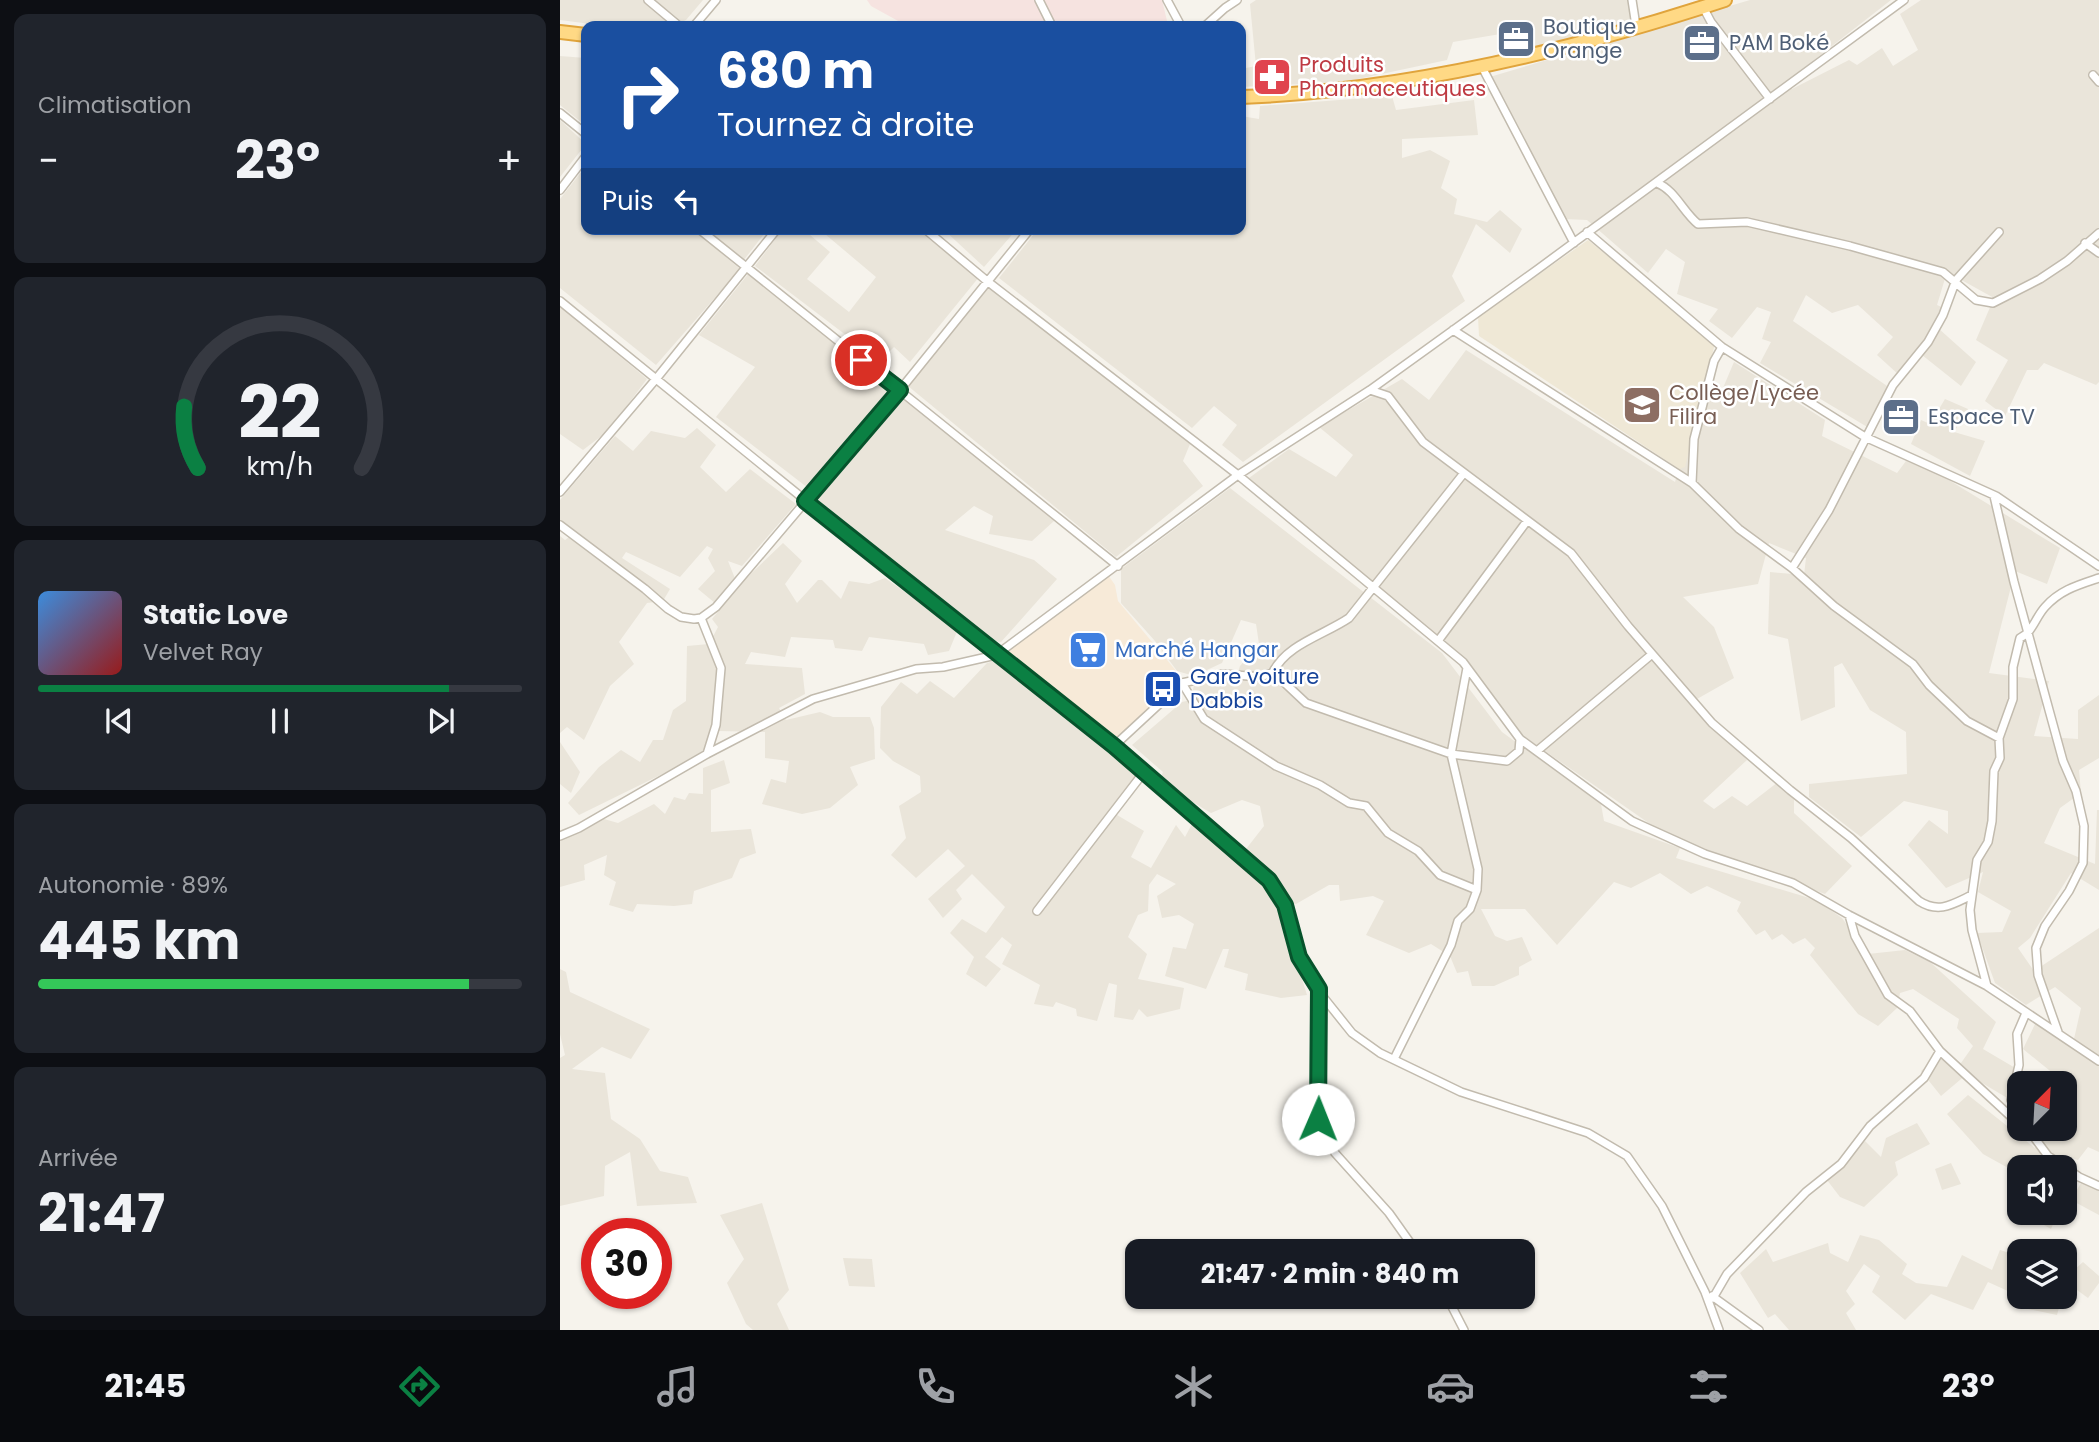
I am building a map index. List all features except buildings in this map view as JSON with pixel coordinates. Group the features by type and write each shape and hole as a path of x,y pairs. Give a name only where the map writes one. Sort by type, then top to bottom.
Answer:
{"highway":[{"path":"1246,97 1387,83 1482,67 1725,0"},
{"path":"560,32 581,34"}],"street":[{"path":"648,0 673,21"},
{"path":"698,21 716,0"},
{"path":"1039,0 1050,21"},
{"path":"1167,0 1178,21"},
{"path":"1211,21 1237,0"},
{"path":"1632,0 1636,26"},
{"path":"560,836 579,828 707,754 813,699 916,669 943,667 996,655 1238,475 1370,390 1657,183 1904,0"},
{"path":"1703,7 1711,22 1770,99"},
{"path":"1482,67 1574,243"},
{"path":"2093,75 2099,82"},
{"path":"560,113 581,130"},
{"path":"560,190 581,163"},
{"path":"1657,183 1665,186 1690,218 1698,224 1747,222 1850,246 1943,272 1976,300 1993,303 2040,279 2067,261 2099,233"},
{"path":"1587,232 1722,347 1866,437 1994,496 2099,566"},
{"path":"1792,568 1829,510 1893,385 1928,342 1944,315 1956,281 1999,232"},
{"path":"706,235 1118,566"},
{"path":"560,492 656,379 772,235"},
{"path":"932,235 987,281 1238,475 1438,642 1467,668 1520,738 1632,821 1704,854 1793,883 1987,986 2099,1061"},
{"path":"560,525 668,609 681,617 701,618 716,607 900,390 1025,235"},
{"path":"2085,243 2099,253"},
{"path":"560,301 996,655 1114,746 1269,880 1285,905 1299,957 1352,1033 1394,1059 1461,1092 1588,1133 1627,1156 1662,1206 1705,1292 1719,1330"},
{"path":"1453,330 1692,483 1739,529 1792,568 1834,606 1913,664 1929,685 1967,721 1999,738"},
{"path":"1692,483 1694,439 1714,361 1722,347"},
{"path":"1370,390 1388,396 1423,442 1571,554 1651,655 1712,723 1851,838 1919,901 1928,907 1946,907 1972,895"},
{"path":"1114,746 1182,682 1223,674 1261,677 1273,672 1279,660 1304,643 1330,631 1349,618 1464,473"},
{"path":"1994,496 2028,634 2063,761 2076,791 2084,826 2083,863 2069,891 2045,926 2036,948 2038,975 2057,1032"},
{"path":"1438,642 1527,521"},
{"path":"1987,986 1972,930 1972,895 1977,860 1988,842 1992,821 1994,771 2000,758 1999,738 2013,699 2013,667 2020,638 2028,634 2043,608 2063,590 2099,578"},
{"path":"701,618 721,668 716,725 707,754"},
{"path":"1537,751 1651,655"},
{"path":"1394,1059 1451,944 1458,921 1471,909 1477,890 1478,869 1451,754 1467,668"},
{"path":"1273,672 1306,703 1451,754 1507,761 1519,751 1520,738"},
{"path":"1182,682 1204,719 1276,766 1320,785 1349,803 1366,806 1388,833 1418,851 1440,875 1477,890"},
{"path":"1037,911 1144,772"},
{"path":"1849,915 1855,936 1888,995 1910,1011 1940,1051 2007,1113"},
{"path":"1319,989 1318,1119 1335,1153 1389,1213 1407,1239"},
{"path":"2018,1071 2017,1034 2026,1013"},
{"path":"1713,1298 1727,1274 1806,1192 1841,1164 1870,1126 1924,1078 1940,1051"},
{"path":"2037,1141 2048,1156 2079,1177 2099,1186"},
{"path":"1705,1292 1759,1330"},
{"path":"1453,1309 1464,1330"}],"shaded area":[{"path":"560,0 703,0 684,21 581,23 560,20"},
{"path":"867,0 1162,0 1167,21 898,21 871,6"},
{"path":"1256,0 1629,0 1632,22 1529,49 1524,30 1453,42 1447,60 1344,82 1246,87 1246,68 1256,66 1250,4"},
{"path":"1750,0 1891,0 1791,78 1792,89 1849,60 1857,65 1882,48 1893,66 1918,50 1900,14 1921,0 2099,0 2099,382 2096,385 2044,363 2038,370 2027,370 2005,416 1985,401 2008,360 1976,340 1994,298 1947,272 1937,305 1946,309 1938,328 1976,362 1961,386 1922,355 1899,375 1877,355 1893,337 1858,305 1832,313 1806,295 1793,321 1890,388 1869,428 1760,363 1771,342 1762,339 1771,312 1757,307 1732,338 1709,321 1718,309 1677,294 1685,262 1666,249 1648,273 1587,220 1564,219 1483,79"},
{"path":"560,56 581,58 581,122 560,105"},
{"path":"1392,96 1396,110 1474,100 1478,135 1402,139 1402,158 1430,150 1450,161 1441,188 1457,199 1454,214 1487,222 1500,210 1522,229 1510,253 1476,224 1452,276 1465,301 1243,462 1222,445 1237,425 1214,406 1192,428 999,278 1033,235 1246,235 1246,117 1259,119 1260,106"},
{"path":"560,120 581,139 581,150 560,177"},
{"path":"581,172 581,235 700,235 740,269 656,365 560,288 560,199"},
{"path":"714,235 763,235 743,261"},
{"path":"778,235 810,235 830,252 807,279 849,312 876,277 826,235 926,235 979,277 910,362 894,347 880,361 755,266"},
{"path":"949,235 1012,235 984,267"},
{"name":"Collège/Lycée Filira","path":"1588,240 1715,343 1685,467 1679,469 1479,336 1478,317"},
{"path":"749,273 891,388 808,488 716,417 755,367 699,335"},
{"path":"989,287 1190,444 1183,461 1203,486 1116,557 908,386"},
{"path":"560,306 647,379 608,431 583,450 560,434"},
{"path":"1466,350 1675,482 1702,388 1720,395 1734,362 1825,420 1822,436 1897,473 1906,461 1939,474 2060,548 2047,584 2015,571 1989,673 2049,681 2034,736 2078,739 2078,710 2099,695 2099,758 2079,770 2081,793 2060,808 2044,843 2095,864 2099,810 2099,890 2071,873 2030,938 2018,948 2034,971 2099,928 2099,1056 2074,1039 2081,1008 2055,987 2026,1005 1995,983 1977,933 2002,932 2011,911 1978,892 1983,872 1946,888 1908,845 1929,820 1948,834 1948,811 1904,801 1861,837 1809,797 1809,784 1907,774 1906,732 1870,710 1842,663 1834,667 1835,707 1801,721 1788,639 1768,634 1770,572 1804,575 1806,558 1769,543 1758,584 1683,597 1714,627 1734,678 1697,699 1747,760 1703,801 1714,809 1732,796 1747,806 1778,782 1794,798 1794,813 1852,866 1825,894 1663,833 1519,733 1467,664 1249,478 1289,449 1336,477 1353,455 1319,427 1402,379 1429,400"},
{"path":"899,396 1054,521 1032,541 989,534 993,516 974,506 945,530 1034,560 1057,579 1001,642 994,641 816,498"},
{"path":"1945,399 1968,409 1954,432 1985,441 1970,476 1911,444 1921,420 1930,424"},
{"path":"697,428 716,445 700,467 726,492 750,469 796,504 742,566 728,561 738,586 783,543 802,561 785,584 797,603 818,580 822,580 841,599 849,581 869,584 885,578 958,629 949,651 928,655 924,644 869,637 862,651 835,648 833,640 791,637 785,657 751,652 745,664 802,668 805,694 779,708 786,720 820,712 833,717 870,717 874,728 875,759 850,767 858,785 830,808 802,814 762,804 771,779 786,783 789,761 765,758 765,732 718,731 701,755 579,815 568,803 599,767 621,750 640,762 653,740 663,740 673,710 686,701 687,646 709,644 718,627 712,619 721,608 698,589 715,571 708,558 713,549 707,546 680,577 626,552 622,558 670,589 663,601 647,603 619,642 634,664 610,686 584,740 567,727 560,733 560,536 565,540 572,535 560,522 560,500 615,436 633,451 651,431 685,438"},
{"path":"1230,488 1442,653 1502,732 1601,804 1604,821 1680,848 1676,858 1816,900 1842,918 1868,954 1905,950 1930,962 1996,1022 1983,1049 2021,1071 2007,1071 2007,1098 1967,1074 1941,1096 1921,1071 1939,1055 1961,1063 1973,1046 1957,1028 1959,1019 1913,989 1900,993 1897,1008 1878,1026 1858,1014 1810,955 1815,948 1805,938 1793,944 1782,934 1772,940 1765,930 1756,935 1737,911 1741,902 1707,886 1691,894 1660,873 1631,888 1614,882 1557,945 1525,909 1481,909 1495,936 1507,941 1522,937 1532,960 1519,967 1519,975 1494,986 1472,986 1468,971 1457,973 1450,956 1431,944 1409,953 1366,935 1384,901 1373,896 1340,901 1339,885 1329,885 1296,904 1288,903 1277,878 1246,849 1264,826 1260,806 1242,800 1211,813 1159,782 1163,772 1132,745 1182,702 1191,700 1194,685 1237,676 1240,666 1259,644 1256,624 1241,620 1222,663 1194,676 1177,671 1121,603 1121,569"},
{"path":"1108,575 1115,585 1118,601 1182,678 1121,740 1003,650"},
{"path":"998,660 1070,711 1139,771 1112,812 1144,831 1131,857 1151,868 1176,825 1185,837 1194,820 1259,873 1274,891 1307,995 1281,998 1245,990 1248,974 1224,967 1229,949 1223,949 1206,989 1165,976 1173,947 1186,949 1194,924 1179,915 1162,918 1157,896 1176,884 1157,874 1149,885 1148,911 1138,915 1128,937 1147,954 1138,979 1184,988 1180,1009 1147,1017 1139,1009 1133,1020 1114,1017 1117,985 1109,983 1097,1021 1077,1016 1076,1009 1056,1002 1053,1007 1034,1004 1040,985 1002,964 1012,945 1002,937 985,957 1001,969 986,987 966,974 974,957 950,933 962,919 986,933 1005,907 972,874 956,890 962,899 943,918 928,899 965,866 948,849 916,878 891,855 906,838 899,806 921,792 920,776 893,761 880,748 881,707 901,682 917,694 930,681 954,698 987,663"},
{"path":"560,742 580,772 571,793 560,784"},
{"path":"724,760 730,783 711,790 711,832 751,829 756,853 740,859 732,878 694,891 692,904 637,904 633,912 609,905 616,882 604,875 607,855 584,865 585,880 560,887 560,841 597,817 618,823 654,804 665,814 674,797 685,800 689,793 703,794 703,768"},
{"path":"560,969 566,972 570,992 650,1029 631,1059 602,1047 572,1069 605,1073 611,1119 640,1139 660,1171 688,1177 697,1203 637,1206 630,1152 605,1166 604,1196 560,1206 560,1058 565,1055 560,1034"},
{"path":"2036,1022 2099,1063 2099,1152 2088,1147 2078,1160 2077,1155 2007,1155 2007,1167 1983,1154 1947,1114 1968,1095 2007,1126 2007,1141 2026,1141 2035,1148 2039,1141 2077,1141 2077,1071 2050,1071 2023,1049"},
{"path":"1917,1123 1930,1144 1895,1162 1898,1175 1864,1207 1840,1197 1827,1180 1865,1141 1881,1157 1886,1138"},
{"path":"1951,1163 1961,1184 1942,1190 1935,1169"},
{"path":"2081,1183 2098,1190 2099,1188 2099,1215 2077,1203 2077,1190"},
{"path":"762,1203 789,1290 777,1304 789,1330 753,1330 746,1324 727,1283 744,1259 720,1215"},
{"path":"1860,1235 1879,1240 1907,1264 1902,1274 1916,1283 1947,1287 1962,1255 1992,1270 2000,1250 2007,1252 2007,1291 1988,1282 1973,1310 1931,1294 1905,1320 1872,1292 1880,1276 1864,1264 1846,1291 1855,1304 1846,1313 1856,1330 1789,1330 1775,1314 1768,1318 1740,1273 1766,1249 1773,1262 1828,1243 1830,1253 1848,1262"},
{"path":"843,1258 872,1259 875,1287 849,1286"},
{"path":"2083,1262 2099,1276 2099,1283 2088,1298 2077,1290 2077,1267"},
{"path":"2028,1309 2059,1309 2057,1315"}],"place":[{"name":"Boutique Orange","path":"1516,39"},
{"name":"PAM Boké","path":"1702,43"},
{"name":"Produits Pharmaceutiques","path":"1272,77"},
{"name":"Collège/Lycée Filira","path":"1642,405"},
{"name":"Espace TV","path":"1901,417"},
{"name":"Marché Hangar","path":"1088,650"},
{"name":"Gare voiture Dabbis","path":"1163,689"}],"route":[{"path":"861,360 900,390 805,501 1114,746 1269,880 1285,905 1299,957 1319,989 1318,1119"}]}
